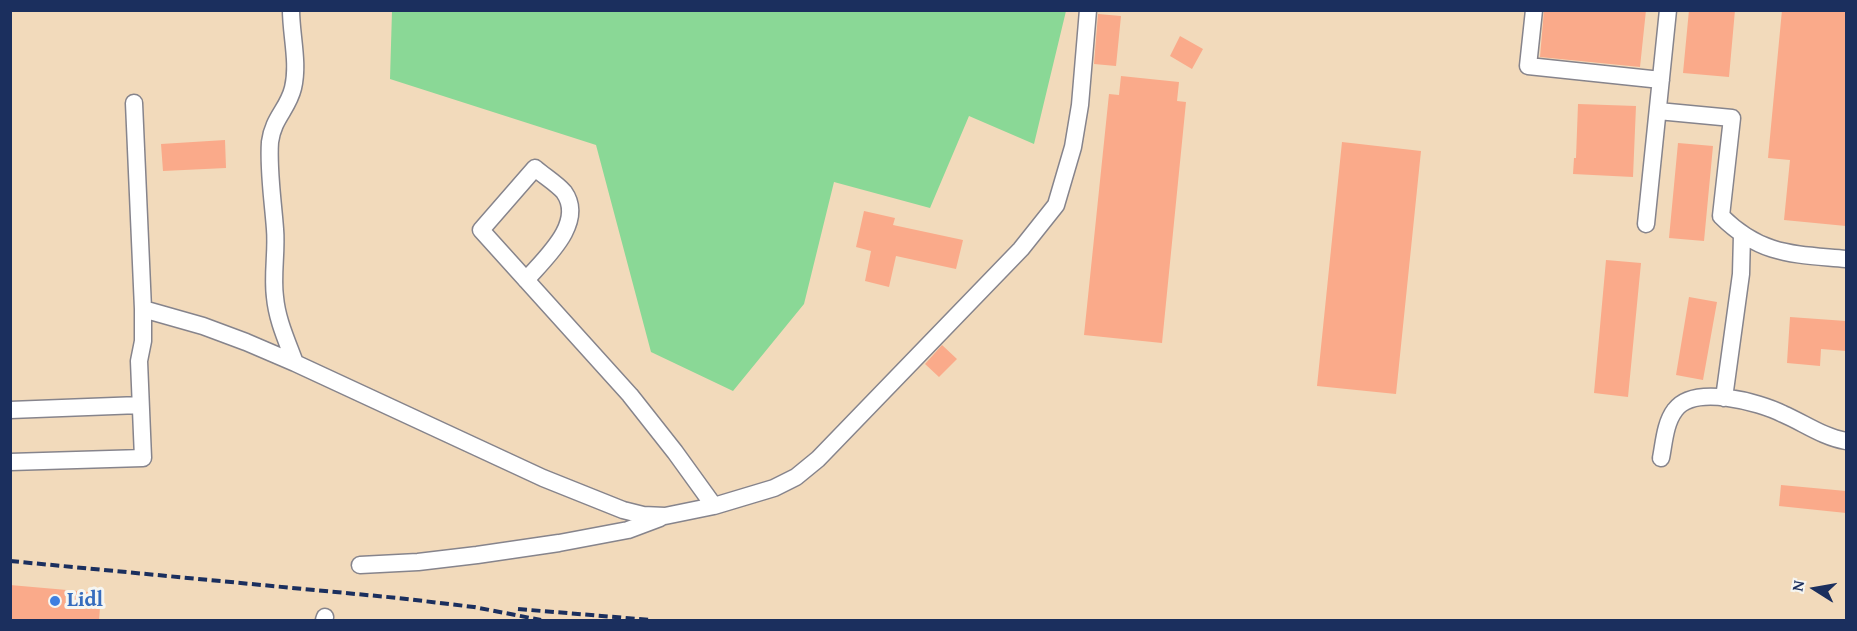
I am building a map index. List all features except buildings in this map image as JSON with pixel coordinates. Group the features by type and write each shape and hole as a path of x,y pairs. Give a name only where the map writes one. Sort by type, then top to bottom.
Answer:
{"street":[{"path":"291,10 295,72 293,88 273,128 270,156 276,237 274,296 280,325 295,363"},
{"path":"360,565 418,562 477,555 628,530 665,516 714,506 774,488 796,477 818,459 1021,249 1056,205 1073,147 1080,105 1088,10"},
{"path":"1534,10 1528,66 1661,80"},
{"path":"1646,224 1668,10"},
{"path":"10,462 143,458 139,361 143,340 143,309 134,103"},
{"path":"1658,111 1732,118 1721,216 1742,235 1757,244 1785,254 1846,259"},
{"path":"526,280 565,235 569,222 569,207 565,194 535,168 481,230 526,280 630,395 714,506"},
{"path":"1724,398 1741,274 1742,235"},
{"path":"143,309 203,326 295,363 543,478 623,510 643,515 665,516"},
{"path":"1661,458 1669,420 1675,410 1682,403 1698,398 1724,398 1759,404 1783,413 1815,430 1846,441"},
{"path":"10,410 140,405"}],"green space":[{"path":"392,10 1066,11 1034,144 969,116 930,208 834,182 804,304 733,391 651,352 596,145 390,79"}],"railway":[{"path":"10,561 398,598 474,607 541,620"},
{"path":"518,609 650,620"}],"place":[{"name":"Lidl","path":"55,601"}]}
